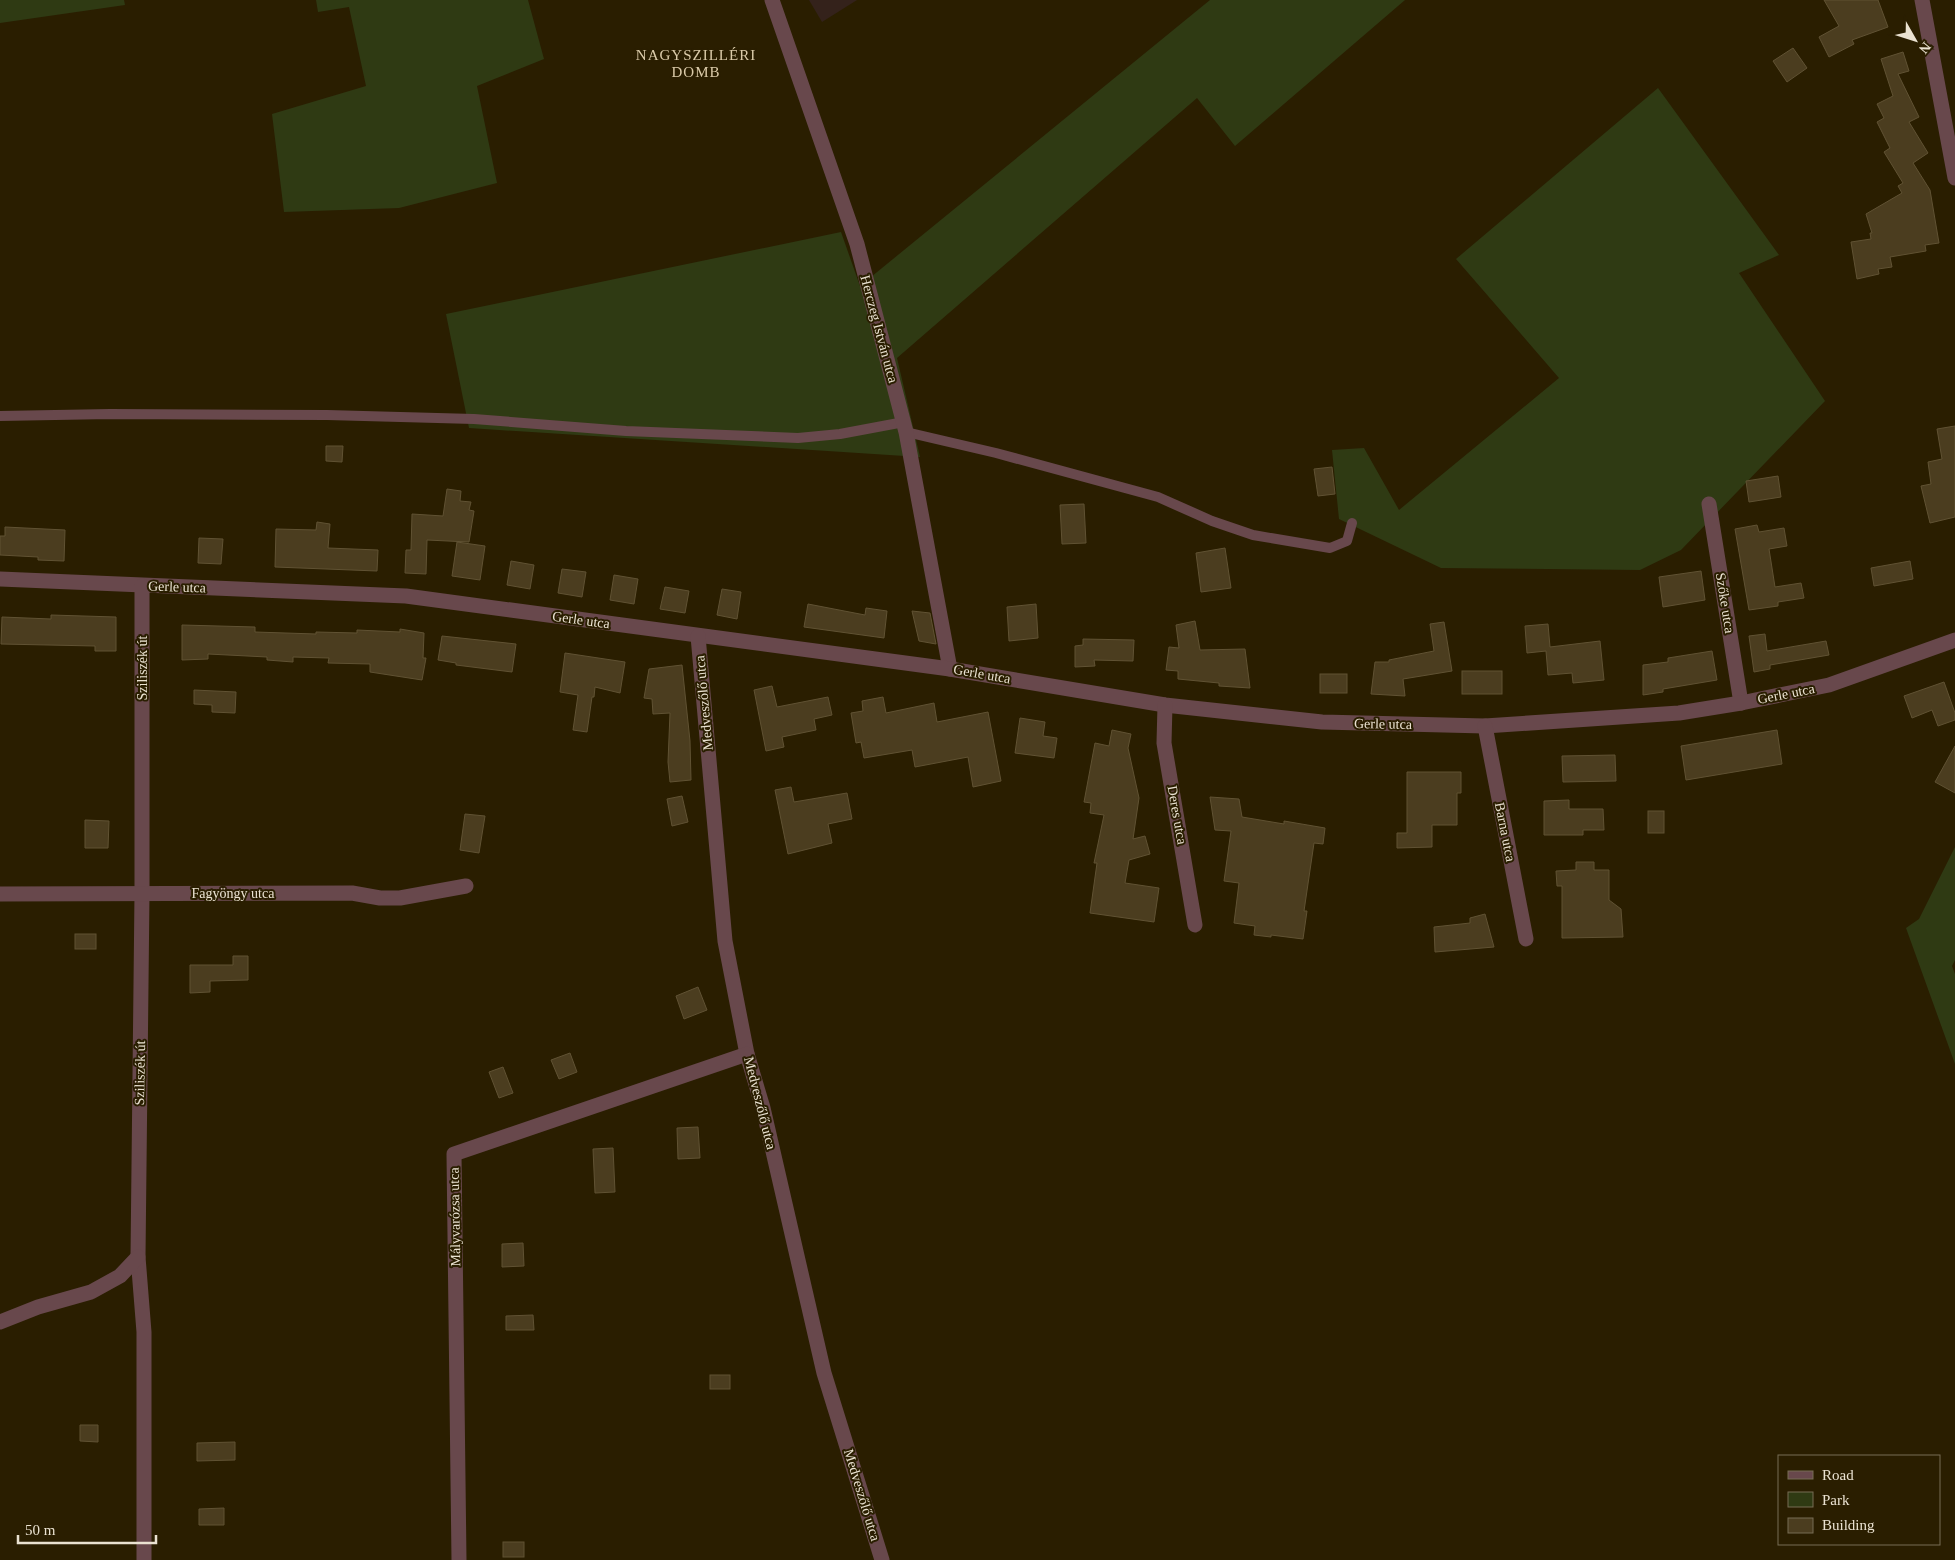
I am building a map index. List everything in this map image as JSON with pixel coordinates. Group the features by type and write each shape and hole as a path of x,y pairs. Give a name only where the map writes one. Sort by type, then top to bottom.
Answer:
{"street":[{"name":"Herczeg István utca","path":"772,0 857,244 905,427 950,669"},
{"path":"1922,0 1955,178"},
{"name":"Szőke utca","path":"1709,504 1741,703"},
{"name":"Gerle utca","path":"0,579 406,596 950,669 1165,705 1322,722 1485,726 1679,713 1741,703 1829,685 1955,640"},
{"name":"Sziliszék út","path":"142,586 142,893 138,1257 144,1332 144,1560"},
{"name":"Medveszőlő utca","path":"698,636 724,941 747,1054 763,1108 824,1373 882,1560"},
{"name":"Deres utca","path":"1165,705 1164,742 1196,925"},
{"name":"Barna utca","path":"1485,726 1526,939"},
{"name":"Fagyöngy utca","path":"0,894 352,894 380,898 400,898 466,886"},
{"name":"Mályvarózsa utca","path":"459,1560 454,1154 747,1054"},
{"path":"0,1322 38,1307 91,1292 120,1276 138,1257"}],"lane":[{"path":"0,416 110,414 327,415 474,419 626,432 798,438 905,427 1158,496 1212,520 1253,535 1330,548 1347,541 1352,523"}],"shaded area":[{"path":"809,0 857,0 822,22"}],"green space":[{"path":"0,0 124,0 125,5 0,23"},
{"path":"316,0 528,0 544,59 477,86 497,183 399,208 284,212 272,114 366,86 349,7 318,12"},
{"path":"1210,0 1405,0 1235,146 1197,98 897,358 920,457 469,428 446,314 841,232 860,286"},
{"path":"1658,88 1779,255 1739,273 1825,401 1681,550 1640,570 1441,568 1339,519 1332,450 1364,448 1399,510 1559,378 1456,259"},
{"path":"1955,847 1955,960 1952,966 1955,974 1955,1064 1906,928 1919,919"}],"building":[{"path":"1824,0 1878,0 1888,27 1852,40 1854,44 1829,57 1819,37 1839,26"},
{"path":"1793,48 1807,68 1787,82 1773,61"},
{"path":"1903,52 1909,71 1898,74 1919,117 1909,122 1928,153 1913,163 1930,190 1939,243 1925,245 1926,251 1890,257 1892,267 1878,269 1879,274 1857,279 1851,242 1871,239 1870,233 1872,233 1866,214 1902,193 1898,186 1903,183 1884,152 1890,148 1877,122 1884,118 1877,104 1893,96 1881,59"},
{"path":"1955,426 1955,517 1930,523 1921,486 1931,484 1928,462 1942,459 1937,429"},
{"path":"326,446 343,446 342,462 326,461"},
{"path":"1332,467 1335,494 1318,496 1314,469"},
{"path":"1778,476 1781,497 1749,502 1746,481"},
{"path":"447,489 461,491 460,501 471,502 469,510 474,511 469,542 427,540 426,574 405,573 406,550 411,550 412,514 443,516"},
{"path":"1084,504 1086,543 1062,544 1060,505"},
{"path":"317,522 330,524 328,548 378,550 377,571 275,567 276,529 316,530"},
{"path":"1757,525 1759,532 1784,528 1787,546 1769,549 1775,587 1801,583 1804,598 1778,602 1778,606 1749,610 1735,529"},
{"path":"5,527 65,530 64,561 38,560 38,557 0,555 0,536 5,536"},
{"path":"199,538 223,539 221,564 198,563"},
{"path":"457,542 485,546 480,580 452,576"},
{"path":"1225,548 1231,588 1201,592 1196,553"},
{"path":"511,561 534,565 530,589 507,585"},
{"path":"1910,561 1913,579 1874,586 1871,568"},
{"path":"562,569 586,572 582,597 558,593"},
{"path":"1701,571 1705,600 1663,607 1659,577"},
{"path":"614,575 638,579 634,604 610,600"},
{"path":"665,587 689,591 685,613 660,609"},
{"path":"722,589 741,592 737,619 717,615"},
{"path":"808,604 865,615 866,608 887,611 884,638 804,627"},
{"path":"1036,604 1038,638 1009,641 1007,607"},
{"path":"912,611 930,613 936,644 919,641"},
{"path":"51,615 116,617 116,651 95,651 95,646 1,644 2,617 51,619"},
{"path":"1195,621 1200,650 1245,649 1250,688 1219,686 1219,683 1178,679 1178,671 1166,670 1169,647 1179,648 1176,625"},
{"path":"1444,622 1452,671 1403,679 1405,696 1371,694 1375,662 1389,662 1389,660 1434,651 1430,624"},
{"path":"1548,624 1550,647 1600,641 1604,680 1573,683 1572,673 1548,675 1546,651 1527,653 1525,626"},
{"path":"182,625 255,627 255,632 316,634 316,632 357,633 357,630 400,632 400,629 424,633 423,658 426,658 422,680 370,672 370,664 328,663 329,658 293,657 293,662 267,660 267,657 208,654 208,659 182,660"},
{"path":"1765,634 1767,651 1826,641 1829,655 1770,665 1770,669 1754,672 1749,636"},
{"path":"442,636 516,644 512,672 456,665 456,663 438,660"},
{"path":"1083,639 1134,640 1133,661 1094,660 1095,666 1075,667 1075,646 1083,645"},
{"path":"1712,651 1717,680 1663,689 1663,692 1643,695 1643,665 1668,662 1668,658"},
{"path":"565,653 625,662 620,693 595,687 587,732 573,730 578,695 560,692"},
{"path":"682,665 690,741 691,780 670,782 668,762 670,713 653,714 652,699 644,698 649,669"},
{"path":"1462,671 1502,671 1502,694 1462,694"},
{"path":"1320,674 1347,674 1347,693 1320,693"},
{"path":"1944,682 1955,713 1955,720 1938,726 1932,710 1912,718 1904,696"},
{"path":"772,686 777,707 828,697 832,715 814,719 816,730 782,737 784,747 766,751 754,690"},
{"path":"194,690 236,692 235,713 212,712 212,705 194,704"},
{"path":"883,697 886,713 934,703 937,722 988,712 1001,781 973,787 968,757 915,767 912,750 864,758 861,742 856,743 851,713 863,711 862,701"},
{"path":"1020,718 1045,722 1043,736 1057,738 1054,758 1015,753"},
{"path":"1112,730 1131,734 1128,748 1139,798 1133,839 1145,836 1150,854 1129,860 1125,883 1159,888 1154,922 1090,913 1097,863 1094,863 1104,815 1090,813 1091,803 1084,802 1095,743 1109,746"},
{"path":"1777,730 1782,764 1686,780 1681,746"},
{"path":"1955,746 1955,793 1935,782"},
{"path":"1615,755 1616,781 1563,782 1562,756"},
{"path":"1407,772 1461,772 1461,793 1457,793 1457,825 1432,825 1432,847 1397,848 1397,833 1407,833"},
{"path":"791,787 794,802 847,793 852,819 828,824 832,843 788,854 775,790"},
{"path":"682,796 688,822 672,826 667,799"},
{"path":"1210,797 1239,799 1242,817 1284,824 1284,821 1325,828 1323,844 1314,843 1304,911 1307,911 1303,939 1254,935 1255,926 1234,923 1239,883 1224,881 1231,831 1215,830"},
{"path":"1569,800 1569,809 1603,809 1604,830 1583,830 1583,835 1544,835 1544,801"},
{"path":"1648,811 1664,811 1664,833 1648,833"},
{"path":"465,814 485,816 479,853 460,850"},
{"path":"85,820 109,821 108,848 85,848"},
{"path":"1576,862 1594,862 1594,870 1609,870 1609,900 1621,909 1623,937 1562,938 1562,886 1557,886 1556,871 1576,870"},
{"path":"1485,914 1494,947 1435,952 1434,927 1470,923 1470,918"},
{"path":"75,934 96,934 96,949 75,949"},
{"path":"233,956 248,956 248,980 210,981 210,992 190,993 190,965 233,965"},
{"path":"698,987 707,1010 684,1019 676,996"},
{"path":"570,1053 577,1072 559,1079 551,1060"},
{"path":"503,1067 513,1093 499,1098 489,1072"},
{"path":"698,1127 700,1158 678,1159 677,1128"},
{"path":"613,1148 615,1192 595,1193 593,1149"},
{"path":"523,1243 524,1266 502,1267 502,1244"},
{"path":"533,1315 534,1330 506,1330 506,1316"},
{"path":"710,1375 730,1375 730,1389 710,1389"},
{"path":"80,1425 98,1425 98,1442 80,1441"},
{"path":"235,1442 235,1460 197,1461 197,1443"},
{"path":"224,1508 224,1525 199,1525 199,1509"},
{"path":"503,1542 524,1542 524,1557 503,1557"}],"district":[{"name":"NAGYSZILLÉRI DOMB","path":"696,64"}]}
